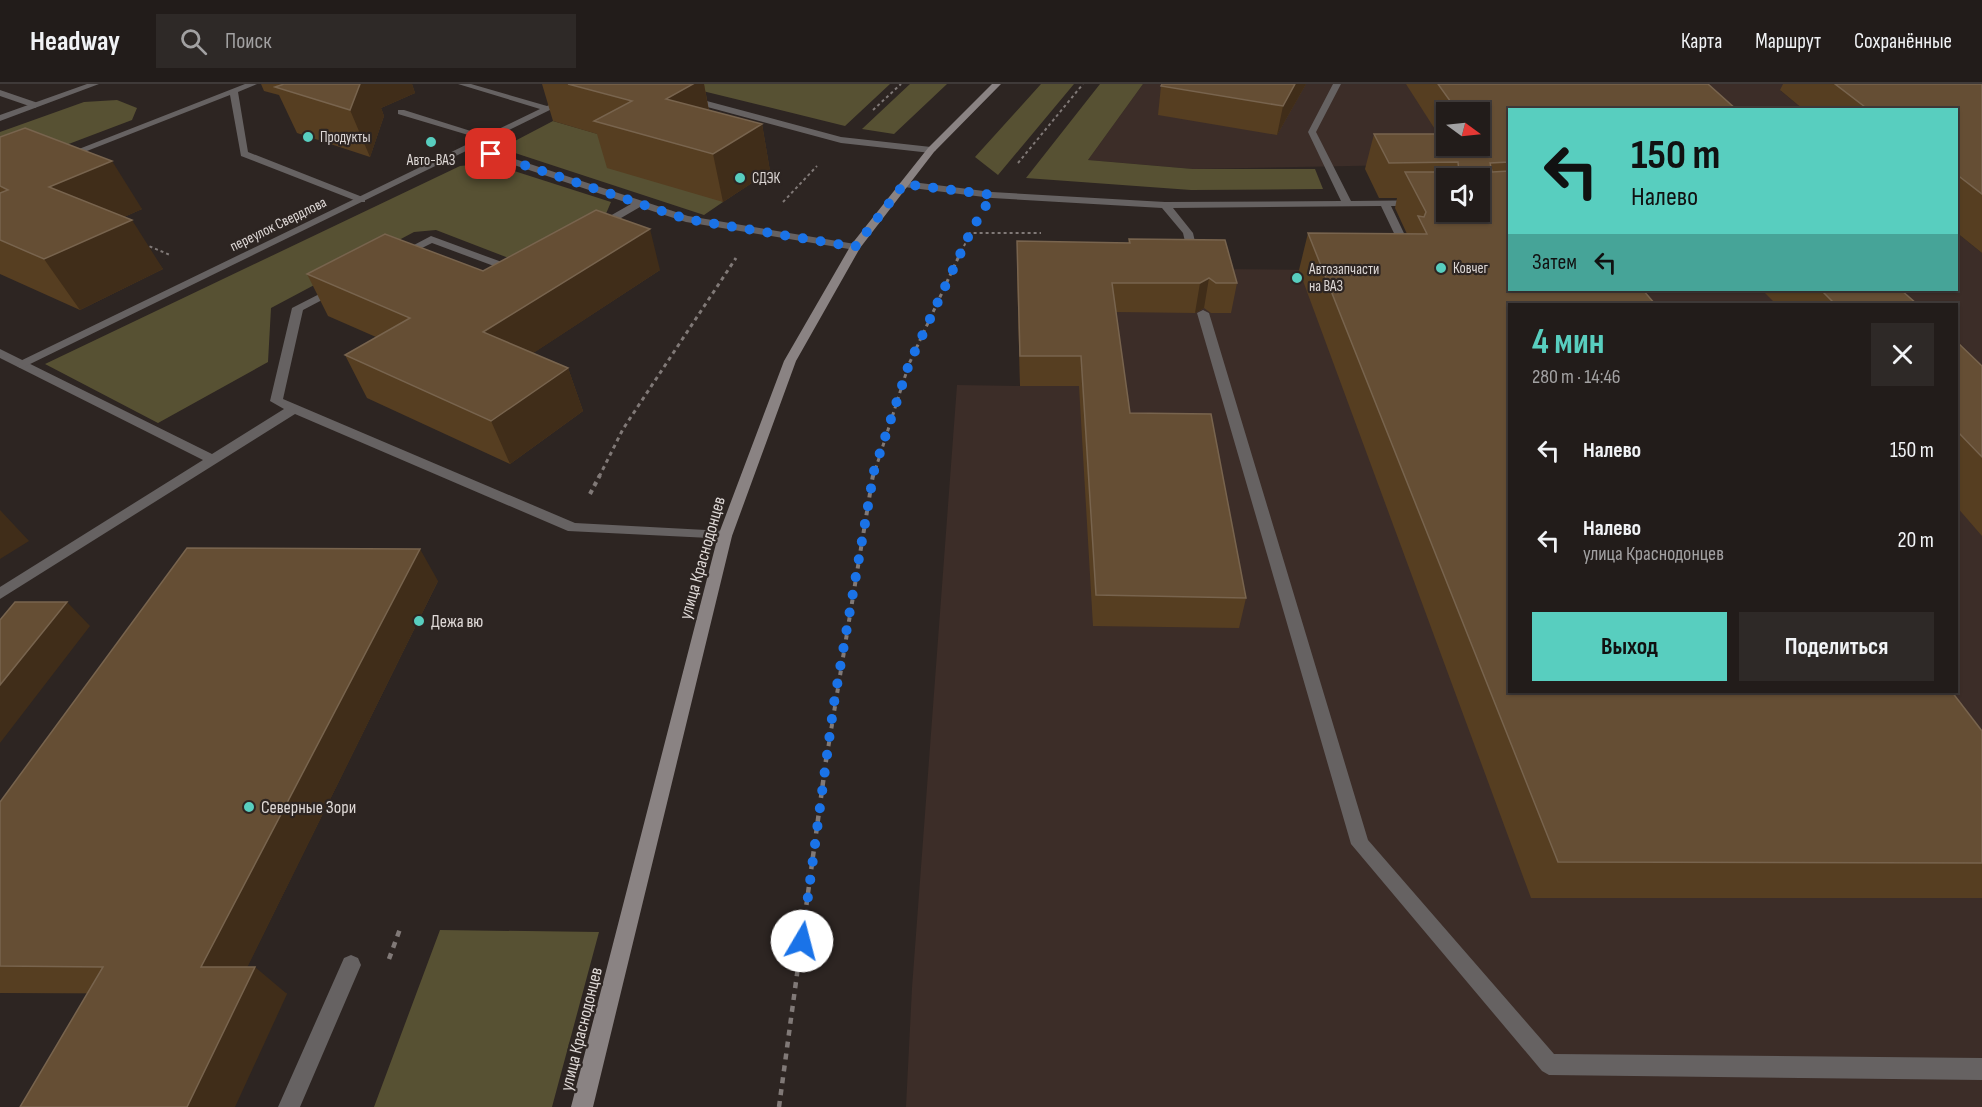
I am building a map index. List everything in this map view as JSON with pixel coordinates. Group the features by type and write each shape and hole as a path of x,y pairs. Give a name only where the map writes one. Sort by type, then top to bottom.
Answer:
{"main road":[{"name":"улица Краснодонцев","path":"582,1107 726,536 790,361 855,247 931,150 997,84"}],"street":[{"path":"0,118 95,84"},
{"path":"56,160 253,84"},
{"path":"462,84 548,109"},
{"name":"переулок Свердлова","path":"20,364 599,84"},
{"path":"1337,84 1312,132 1347,202"},
{"path":"234,92 244,154 362,200"},
{"path":"0,93 35,105"},
{"path":"676,96 841,140 931,150"},
{"path":"401,112 488,138"},
{"path":"469,147 686,219 855,247"},
{"path":"904,184 992,195 1165,205 1436,203"},
{"path":"1384,202 1407,250"},
{"path":"589,232 640,203"},
{"path":"1165,205 1188,233 1195,262"},
{"path":"390,260 431,239 518,272 528,266"},
{"path":"349,281 298,308 276,400 573,528 726,536"},
{"path":"1203,313 1360,844 1549,1064 1982,1069"},
{"path":"0,353 213,460"},
{"path":"0,594 295,408"},
{"path":"289,1107 351,965"}],"path":[{"path":"573,528 623,429 754,232 841,140 901,84"},
{"path":"779,1107 834,703 874,471 909,364 970,233 992,195 1083,84"},
{"path":"970,233 1050,233"},
{"path":"138,242 213,272"}],"shaded area":[{"path":"674,84 890,84 845,126"},
{"path":"910,84 947,84 894,134 862,129"},
{"path":"1041,84 1074,84 998,175 975,157"},
{"path":"1100,84 1143,84 1088,160 1193,169 1315,169 1323,189 1191,190 1026,178"},
{"path":"1143,84 1982,84 1781,91 1802,108 1508,108 1508,163 1193,169 1088,160"},
{"path":"117,100 137,108 132,120 0,170 0,132 84,102"},
{"path":"553,121 643,147 723,202 704,215 512,152 511,143"},
{"path":"489,163 611,202 605,216 534,256 506,257 436,230 414,232 271,308 268,362 158,423 45,364 460,166"},
{"path":"1958,234 1982,253 1982,408 1958,350 1958,303 1910,303 1894,291 1958,291"},
{"path":"1219,269 1414,271 1508,291 1838,291 1851,303 1508,303 1508,693 1958,693 1958,413 1982,437 1982,1107 906,1107 912,988 957,385 1020,386 1017,270 1126,272"},
{"path":"440,930 599,932 552,1107 374,1107"}],"building":[{"path":"284,84 360,84 350,110 275,87"},
{"path":"568,84 693,84 666,99 762,124 713,154 594,121 632,101"},
{"path":"1162,84 1295,84 1283,106 1161,86"},
{"path":"1438,84 1708,84 1735,108 1508,108 1508,162 1490,163 1492,172 1508,171 1508,291 1644,291 1654,303 1508,303 1508,693 1953,693 1982,731 1982,863 1558,862 1308,233 1427,234 1418,216 1424,217 1426,212 1405,172 1436,172 1436,222 1490,222 1490,168 1459,168 1458,162 1389,163 1374,134 1436,134 1436,156 1490,156 1490,102 1451,102"},
{"path":"1835,84 1982,84 1982,194 1958,176 1958,108 1866,108"},
{"path":"25,128 112,161 49,187 132,220 44,259 0,240 0,193 8,190 0,186 0,137"},
{"path":"596,210 650,229 483,332 568,368 491,421 345,355 410,318 307,274 385,234 483,271"},
{"path":"1129,239 1225,240 1237,283 1216,283 1209,278 1200,283 1112,283 1130,413 1211,414 1246,598 1096,595 1081,356 1020,356 1017,241 1130,243"},
{"path":"1822,291 1902,291 1916,303 1834,303"},
{"path":"1958,343 1982,366 1982,457 1958,432"},
{"path":"187,548 420,549 201,967 255,967 187,1107 20,1107 103,967 0,966 0,802"},
{"path":"15,602 67,602 0,685 0,620"}],"place":[{"name":"Продукты","path":"308,137"},
{"name":"Авто-ВАЗ","path":"431,142"},
{"name":"СДЭК","path":"740,178"},
{"name":"Ковчег","path":"1441,268"},
{"name":"Автозапчасти на ВАЗ","path":"1297,278"},
{"name":"Дежа вю","path":"419,621"},
{"name":"Северные Зори","path":"249,807"}],"route":[{"path":"491,154 686,219 855,247 904,184 992,195 970,233 909,364 874,471 834,703 802,941"}]}
